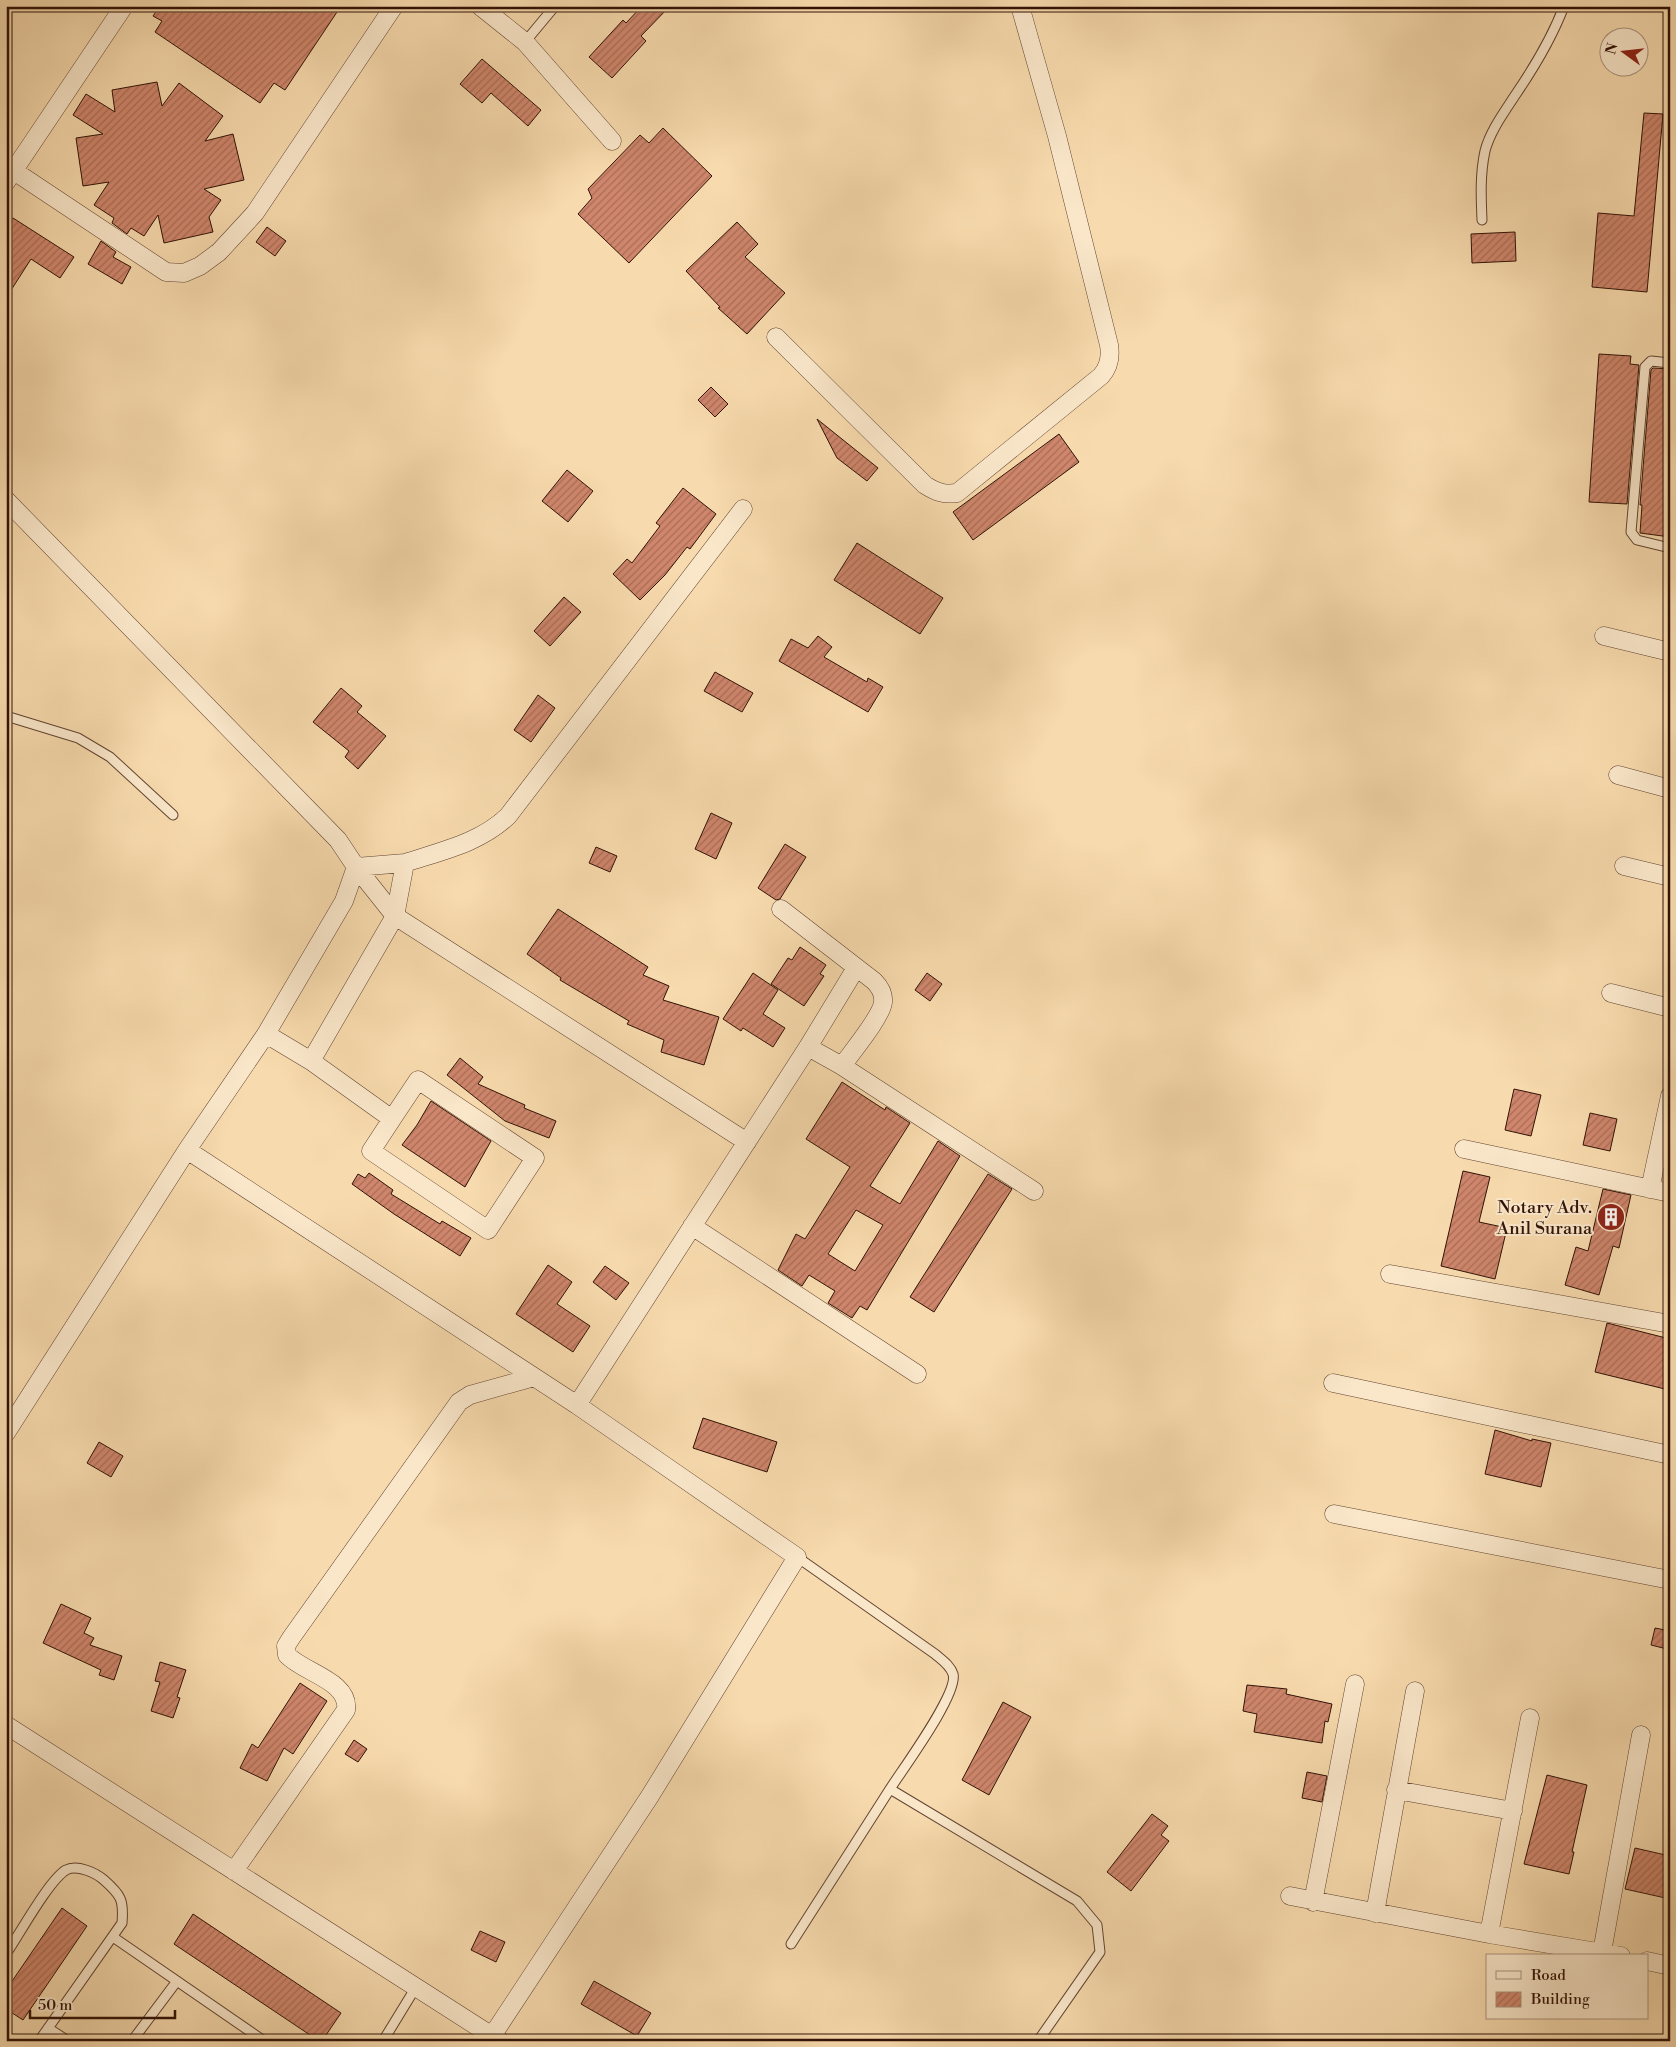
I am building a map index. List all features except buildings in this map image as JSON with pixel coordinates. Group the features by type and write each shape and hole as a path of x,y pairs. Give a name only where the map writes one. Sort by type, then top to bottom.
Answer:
{"street":[{"path":"124,6 10,177 153,265 166,272 184,273 200,266 219,252 255,213 394,6"},
{"path":"480,6 525,42 612,142"},
{"path":"776,336 925,485 934,491 946,495 957,493 1106,371 1110,361 1110,345 1057,136 1020,6"},
{"path":"6,500 338,840 356,867 395,916 747,1142"},
{"path":"356,867 405,863 476,839 487,833 508,816 743,509"},
{"path":"1604,636 1670,652"},
{"path":"1618,775 1670,789"},
{"path":"311,1061 395,916 405,863"},
{"path":"1624,866 1670,877"},
{"path":"6,1433 187,1150 266,1034 344,901 356,867"},
{"path":"781,909 879,986 883,1001 878,1014 842,1066"},
{"path":"577,1405 808,1047 856,968"},
{"path":"1610,993 1670,1008"},
{"path":"266,1034 311,1061 392,1119"},
{"path":"808,1047 842,1066 1034,1191"},
{"path":"418,1080 535,1158 488,1230 371,1151 392,1119 418,1080"},
{"path":"1650,1189 1670,1096"},
{"path":"1464,1149 1670,1193"},
{"path":"6,1725 496,2038 650,1796 797,1557 577,1405 187,1150"},
{"path":"692,1226 917,1374"},
{"path":"1390,1274 1670,1324"},
{"path":"234,1871 346,1710 347,1702 340,1689 287,1655 286,1646 290,1638 459,1402 470,1394 534,1377"},
{"path":"1333,1383 1670,1455"},
{"path":"1334,1514 1670,1580"},
{"path":"1312,1902 1355,1684"},
{"path":"1375,1913 1414,1691"},
{"path":"1489,1934 1530,1718"},
{"path":"1602,1952 1641,1735"},
{"path":"1396,1790 1513,1811"},
{"path":"1290,1896 1312,1902 1489,1934 1612,1954"},
{"path":"1648,1961 1670,1966"}],"lane":[{"path":"525,42 555,6"},
{"path":"1482,220 1481,175 1485,149 1496,127 1541,56 1558,23 1564,6"},
{"path":"1670,363 1651,361 1646,367 1631,532 1637,540 1670,548"},
{"path":"6,716 78,738 110,757 173,815"},
{"path":"791,1944 943,1708 951,1688 953,1675 947,1664 935,1654 797,1557"},
{"path":"890,1789 1077,1900 1097,1925 1100,1952 1038,2041"},
{"path":"6,1954 53,1882 67,1870 80,1868 99,1875 118,1892 124,1905 122,1923 39,2041"},
{"path":"113,1937 264,2041"},
{"path":"132,2041 177,1981"},
{"path":"383,2041 416,1987"},
{"path":"48,2028 68,2041"}],"place":[{"name":"Notary Adv. Anil Surana","path":"1611,1217"}]}
